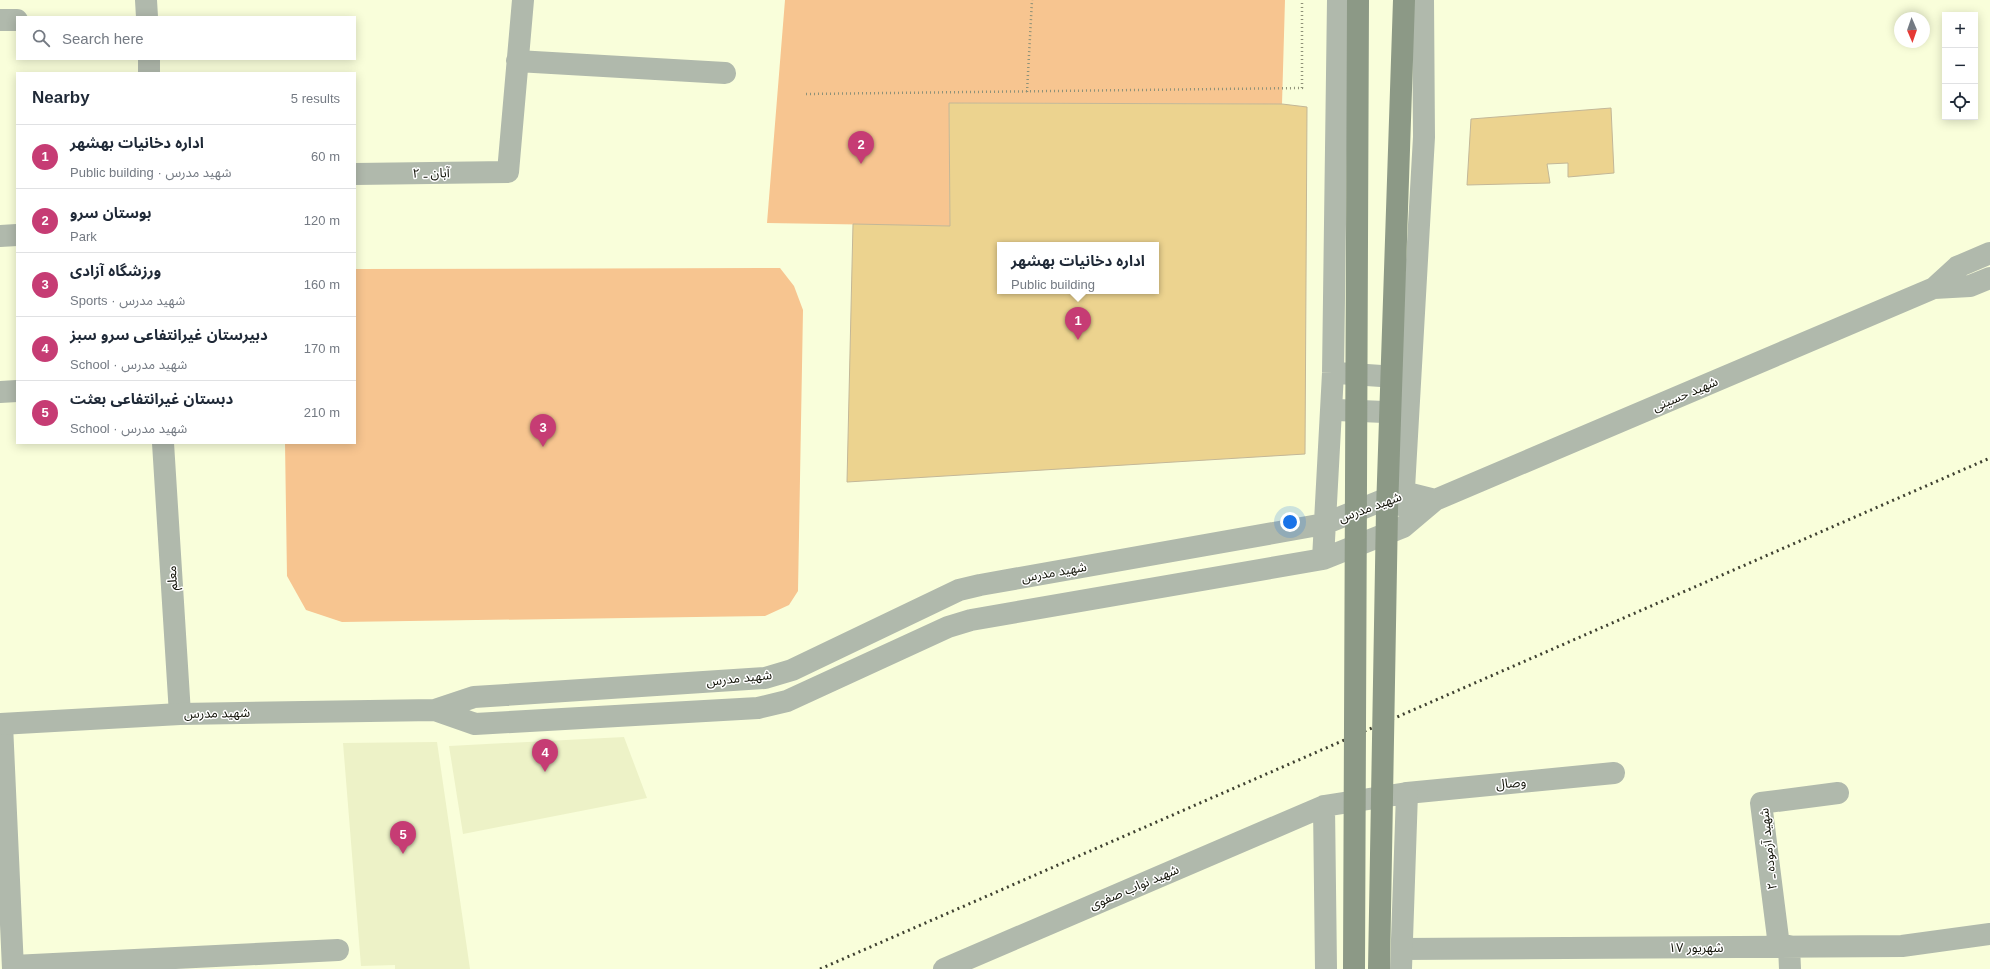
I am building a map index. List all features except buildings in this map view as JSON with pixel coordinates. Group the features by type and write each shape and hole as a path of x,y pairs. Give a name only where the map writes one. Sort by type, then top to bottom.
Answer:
{"main road":[{"path":"1354,969 1358,0"},
{"path":"1379,969 1387,510 1404,0"}],"street":[{"path":"146,0 147,16"},
{"path":"523,0 518,62 725,73"},
{"path":"1323,559 1332,373 1338,0"},
{"path":"1403,527 1403,492 1424,137 1423,0"},
{"path":"0,20 16,20"},
{"path":"149,60 149,72"},
{"name":"آبان ـ ۲","path":"356,174 508,172 518,62"},
{"path":"0,236 16,235"},
{"name":"شهید حسینی","path":"1435,500 1934,288 1957,267 1990,253"},
{"name":"شهید حسینی","path":"1934,288 1970,286 1990,278"},
{"path":"1332,373 1410,378"},
{"path":"0,392 16,391"},
{"path":"1331,410 1408,413"},
{"name":"معلم","path":"163,444 180,714"},
{"name":"شهید مدرس","path":"1,724 180,714 435,710 474,697 765,678 792,670 959,590 1324,524 1403,492 1435,500"},
{"name":"شهید مدرس","path":"435,710 475,724 758,708 787,701 948,628 971,620 1323,559 1403,527 1435,500"},
{"path":"1,724 13,968 199,963 338,950"},
{"name":"وصال","path":"1324,806 1407,794 1614,773"},
{"name":"شهید آزموده ـ ۲","path":"1784,946 1761,803 1838,793"},
{"path":"1402,959 1407,794"},
{"path":"1324,806 1326,969"},
{"name":"شهید نواب صفوی","path":"944,969 1324,806"},
{"name":"۱۷ شهریور","path":"1402,959 1784,946 1902,946 1990,934"},
{"path":"1784,946 1790,969"}],"path":[{"path":"1027,92 1032,0"},
{"path":"806,94 1302,88 1302,0"}],"shaded area":[{"path":"785,0 1285,0 1282,104 949,103 950,226 767,223"},
{"path":"780,268 794,286 803,310 798,591 789,605 765,616 342,622 306,610 287,576 285,444 356,444 356,269"},
{"path":"624,737 647,798 463,834 449,746"},
{"path":"437,742 470,969 395,969 395,965 361,966 343,743"}],"railway":[{"path":"820,969 1990,458"}],"place":[{"name":"بوستان سرو","path":"861,164"},
{"name":"اداره دخانیات بهشهر","path":"1078,340"},
{"name":"ورزشگاه آزادی","path":"543,447"},
{"name":"دبیرستان غیرانتفاعی سرو سبز","path":"545,772"},
{"name":"دبستان غیرانتفاعی بعثت","path":"403,854"}]}
